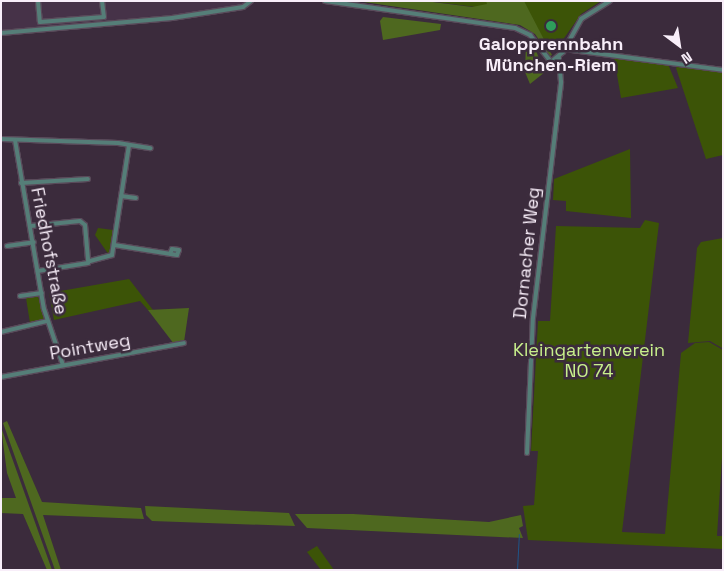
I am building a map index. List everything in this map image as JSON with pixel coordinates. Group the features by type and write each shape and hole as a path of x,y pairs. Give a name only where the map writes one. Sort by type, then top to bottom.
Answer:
{"street":[{"path":"38,1 41,30"},
{"path":"102,1 104,24"},
{"path":"1,33 104,24 243,7 250,1"},
{"path":"325,1 514,28 530,35 551,62 559,57 581,19 610,1"},
{"path":"40,22 104,17"},
{"path":"564,49 723,70"},
{"name":"Dornacher Weg","path":"527,453 533,326 561,82 559,57"},
{"path":"1,139 129,145 151,148"},
{"name":"Friedhofstraße","path":"15,140 47,321 58,344 63,365"},
{"path":"38,271 83,265 90,261 109,258 114,245 129,145"},
{"path":"22,183 88,179"},
{"path":"121,196 136,198"},
{"path":"31,226 82,221 85,225 90,261"},
{"path":"7,246 34,242"},
{"path":"114,245 170,254"},
{"path":"20,296 42,293"},
{"path":"1,332 47,321"},
{"name":"Pointweg","path":"1,377 184,343"}],"shaded area":[{"path":"1,1 244,1 242,6 193,13 1,30"}],"green space":[{"path":"357,1 425,1 472,7 487,4 486,1 524,1 552,55 550,56 535,34 520,25"},
{"name":"Galopprennbahn München-Riem","path":"428,1 601,1 581,14 560,44 548,49 532,27 507,11"},
{"path":"383,17 441,24 440,30 383,40 380,21"},
{"path":"526,40 536,51 545,72 530,84 525,72"},
{"path":"614,57 668,64 678,88 621,98"},
{"path":"679,65 723,72 723,155 706,159 676,68"},
{"path":"630,149 631,218 566,211 566,201 553,200 554,179"},
{"name":"Kleingartenverein NO 74","path":"645,220 659,223 622,532 665,534 681,353 695,343 709,342 723,350 723,442 717,536 723,536 723,549 528,540 523,506 534,505 538,451 531,451 538,321 550,321 556,226 640,228"},
{"path":"98,228 113,230 109,255 95,235"},
{"path":"723,238 722,348 710,341 688,343 697,248 701,242"},
{"path":"129,279 153,310 148,310 140,301 54,320 49,293"},
{"path":"38,296 44,319 30,323 26,298"},
{"path":"189,308 184,342 174,344 148,310"},
{"path":"7,421 42,502 141,508 144,519 43,515 61,570 55,570 3,423"},
{"path":"1,427 52,570 47,570 23,514 1,513 1,498 16,498 7,473"},
{"path":"145,506 289,513 295,526 152,521 146,515"},
{"path":"295,514 353,514 489,522 521,515 523,526 519,528 523,538 307,528"},
{"path":"317,546 334,570 321,570 307,552"}],"waterway":[{"path":"517,570 519,534"}],"place":[{"name":"Galopprennbahn München-Riem","path":"551,26"}]}
